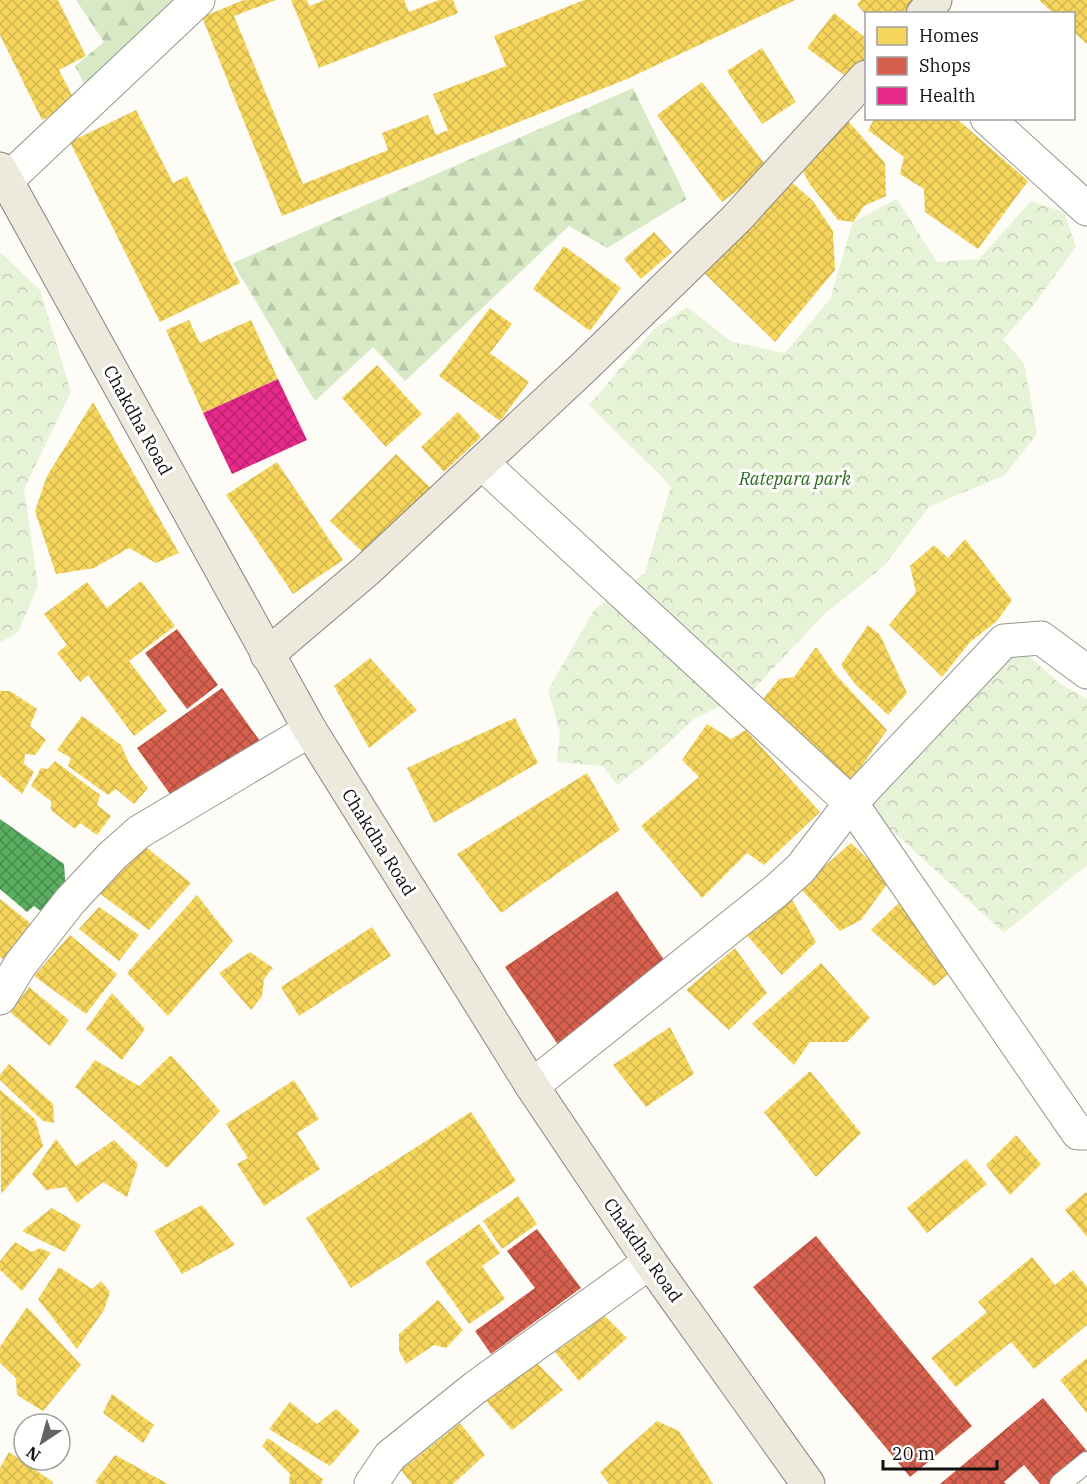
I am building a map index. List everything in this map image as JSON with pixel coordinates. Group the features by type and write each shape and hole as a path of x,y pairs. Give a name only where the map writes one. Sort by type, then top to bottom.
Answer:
{"main road":[{"path":"925,12 935,0"},
{"path":"267,655 367,570 584,368 737,218 865,79"},
{"name":"Chakdha Road","path":"3,175 310,730 532,1086 650,1262 808,1484"}],"street":[{"path":"3,175 198,0"},
{"path":"989,120 1087,209"},
{"path":"482,463 851,802 1078,1133 1087,1132"},
{"path":"532,1086 777,890 801,868 851,802 1004,641 1041,638 1087,672"},
{"path":"0,998 20,965 70,901 112,855 139,832 310,730"},
{"path":"371,1484 390,1456 468,1394 650,1262"}],"lane":[{"path":"1060,1484 1087,1462"}],"green space":[{"path":"76,0 179,0 129,88 97,109 75,66 104,42"},
{"path":"633,88 687,199 607,248 569,226 405,381 373,347 315,401 233,263"},
{"name":"Ratepara park","path":"897,199 937,262 979,259 1031,201 1064,212 1076,247 1032,307 1003,339 1024,363 1037,434 1005,475 929,507 884,566 823,615 753,690 694,719 654,756 617,785 603,766 557,762 560,732 548,690 594,610 645,573 671,486 589,405 654,329 687,307 732,342 785,353 830,299 853,222"},
{"path":"0,252 40,290 71,392 24,489 38,586 18,632 0,643"},
{"path":"1010,639 1059,683 1087,699 1087,865 1004,933 874,814 866,786"}],"building: Homes":[{"path":"0,0 58,0 86,56 59,70 76,103 42,120 0,35"},
{"path":"244,0 276,0 234,16 303,184 388,150 382,133 428,115 436,135 448,130 433,94 506,66 494,36 584,0 795,0 627,79 282,216 202,17"},
{"path":"291,0 307,0 309,6 325,0 404,0 409,12 439,0 453,0 458,13 319,68"},
{"path":"861,0 923,0 911,12 865,12 865,14 857,4"},
{"path":"1039,0 1087,0 1087,44 1075,33 1075,12 1052,12"},
{"path":"834,13 865,37 865,60 851,80 807,48"},
{"path":"762,48 796,102 762,124 727,71"},
{"path":"702,82 768,168 722,202 657,115"},
{"path":"136,110 173,183 187,176 240,283 160,322 70,142"},
{"path":"842,114 885,163 886,196 864,206 853,222 838,220 809,183 802,169"},
{"path":"874,120 958,120 1028,181 978,249 925,212 924,189 900,174 904,157 868,130"},
{"path":"788,179 813,201 833,231 835,270 775,342 700,269"},
{"path":"654,232 672,252 641,279 624,259"},
{"path":"564,246 621,288 590,331 533,289"},
{"path":"490,308 512,324 490,353 529,382 500,421 439,376"},
{"path":"189,320 200,343 251,320 278,379 203,413 166,330"},
{"path":"377,365 422,414 386,447 342,398"},
{"path":"93,402 179,553 156,563 129,548 94,568 56,574 35,511 47,476"},
{"path":"458,412 481,437 444,472 421,447"},
{"path":"396,454 442,499 372,561 330,521"},
{"path":"277,462 343,560 293,594 226,495"},
{"path":"965,539 1012,600 997,621 970,642 942,677 889,625 916,592 910,566 934,545 948,558"},
{"path":"141,581 175,626 129,661 167,711 134,736 88,675 80,682 57,653 67,645 44,614 87,582 107,608"},
{"path":"868,625 880,635 907,693 888,715 855,684 841,665"},
{"path":"816,647 836,675 887,730 847,787 758,705 779,679 794,677"},
{"path":"370,658 417,710 369,748 334,686"},
{"path":"0,691 10,691 37,709 30,726 46,740 35,755 25,754 24,764 34,772 22,794 0,775"},
{"path":"82,716 121,745 130,765 148,788 134,804 116,789 108,795 68,766 71,758 57,750"},
{"path":"515,718 538,763 434,823 407,768"},
{"path":"707,724 731,739 746,730 820,812 764,865 747,853 702,898 641,826 699,777 682,760"},
{"path":"55,761 100,795 97,805 111,816 97,835 80,823 75,829 51,810 51,801 31,786 41,768 48,769"},
{"path":"587,773 620,830 501,913 457,854"},
{"path":"851,843 890,880 861,920 840,931 800,888"},
{"path":"142,844 191,883 149,930 95,890"},
{"path":"785,887 816,942 782,975 744,932"},
{"path":"908,894 966,959 934,986 871,930"},
{"path":"197,895 233,941 168,1016 127,973"},
{"path":"0,899 39,930 12,966 0,957"},
{"path":"99,907 139,935 119,961 79,929"},
{"path":"372,927 391,956 299,1016 281,987"},
{"path":"70,935 117,974 86,1014 34,976"},
{"path":"735,948 767,993 729,1030 686,990"},
{"path":"250,952 273,968 264,979 262,996 251,1010 219,973"},
{"path":"821,963 870,1018 847,1042 810,1042 794,1065 752,1024"},
{"path":"29,987 69,1020 50,1046 10,1012"},
{"path":"112,993 145,1029 122,1060 86,1029"},
{"path":"670,1027 694,1074 646,1107 613,1065"},
{"path":"171,1055 220,1111 167,1168 75,1087 95,1060 139,1086"},
{"path":"9,1064 53,1104 54,1123 43,1121 0,1080 0,1075"},
{"path":"810,1071 861,1133 816,1177 764,1112"},
{"path":"294,1080 319,1119 297,1133 320,1169 264,1206 237,1164 248,1158 226,1124"},
{"path":"0,1090 35,1119 43,1146 1,1194"},
{"path":"471,1112 516,1181 351,1288 306,1218"},
{"path":"1016,1135 1041,1164 1010,1195 986,1165"},
{"path":"56,1139 76,1166 114,1140 138,1164 127,1197 103,1182 77,1203 66,1187 46,1190 32,1174"},
{"path":"966,1159 987,1184 927,1233 907,1208"},
{"path":"1086,1192 1087,1194 1087,1237 1065,1210"},
{"path":"518,1196 537,1224 502,1249 483,1221"},
{"path":"202,1205 235,1245 182,1274 154,1231"},
{"path":"52,1208 81,1225 65,1252 22,1231"},
{"path":"479,1224 500,1253 482,1266 505,1299 469,1324 425,1262"},
{"path":"15,1242 32,1252 40,1248 51,1253 22,1291 0,1270 0,1261"},
{"path":"1032,1257 1055,1285 1073,1270 1087,1287 1087,1325 1034,1369 1011,1342 956,1387 931,1358 987,1312 978,1302"},
{"path":"59,1267 92,1289 101,1281 110,1292 104,1310 77,1349 38,1299"},
{"path":"438,1300 463,1330 446,1348 434,1345 406,1364 399,1351 399,1334"},
{"path":"27,1307 81,1365 43,1411 17,1395 16,1378 0,1363 0,1347"},
{"path":"605,1316 627,1338 579,1381 555,1352"},
{"path":"1087,1358 1087,1413 1060,1380"},
{"path":"536,1362 563,1390 512,1430 485,1400"},
{"path":"112,1394 154,1425 143,1443 103,1413"},
{"path":"290,1402 317,1424 336,1409 360,1431 330,1466 269,1429"},
{"path":"657,1421 679,1431 713,1484 609,1484 600,1472"},
{"path":"460,1423 485,1455 453,1484 412,1484 401,1470"},
{"path":"268,1438 323,1479 321,1484 289,1484 290,1474 262,1446"},
{"path":"9,1452 12,1454 12,1472 38,1472 53,1482 52,1484 0,1484 0,1468"},
{"path":"115,1455 168,1484 98,1484 95,1482"}],"building: Shops":[{"path":"177,629 218,685 187,709 145,653"},
{"path":"222,688 260,741 175,801 137,748"},
{"path":"617,891 671,970 559,1046 505,967"},
{"path":"537,1229 581,1288 491,1354 475,1331 535,1288 507,1251"},
{"path":"816,1236 972,1426 910,1477 753,1287"},
{"path":"1043,1398 1087,1451 1050,1484 1040,1484 1024,1465 1004,1482 1006,1484 940,1484"}],"building: Health":[{"path":"278,379 307,440 232,474 203,413"}],"building: Public":[{"path":"0,819 64,864 66,892 49,917 34,906 27,912 0,889"}]}
